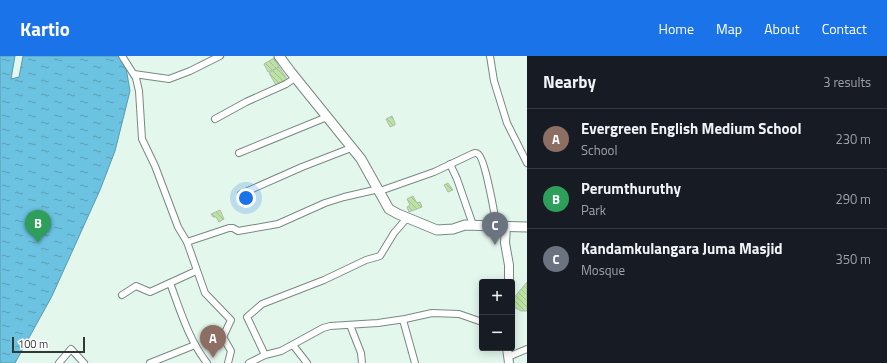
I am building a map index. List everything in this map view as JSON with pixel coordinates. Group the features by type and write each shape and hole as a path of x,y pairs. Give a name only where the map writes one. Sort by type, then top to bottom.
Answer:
{"main road":[{"path":"279,56 361,159 389,209 437,230 453,229 465,225 527,227"}],"street":[{"path":"122,56 136,78 139,91 142,139 152,159 178,227 187,242 205,293 231,320 223,337 231,351 228,363"},
{"path":"134,74 169,79 190,71 220,56"},
{"path":"490,56 494,81 507,123 527,163"},
{"path":"215,119 246,102 286,84 295,78"},
{"path":"239,153 327,117"},
{"path":"241,194 302,167 352,148"},
{"path":"187,242 229,228 233,228 238,231 278,224 325,203 344,197 379,190 434,172 476,153 479,154 491,196 496,226"},
{"path":"450,164 457,179 473,225"},
{"path":"264,354 247,317 262,304 324,280 366,260 380,256 394,233 407,218"},
{"path":"506,226 505,243 509,265 509,279"},
{"path":"122,295 136,286 150,292 196,271"},
{"path":"170,282 195,344 207,363"},
{"path":"249,363 264,354 281,350 293,345 323,328 403,320 432,313 459,314 479,321"},
{"path":"403,320 415,363"},
{"path":"350,325 361,353 362,363"},
{"path":"150,363 195,344"},
{"path":"293,345 307,363"},
{"path":"59,363 71,349 84,363"},
{"path":"508,360 527,349"}],"water":[{"path":"0,56 15,56 11,79 19,77 23,56 124,56 130,91 115,151 100,190 52,296 15,363 0,363"}],"building":[{"path":"274,58 279,67 268,72 264,64"},
{"path":"279,67 287,79 276,85 269,73"},
{"path":"392,116 395,125 390,127 386,119"},
{"path":"448,183 453,190 448,192 444,185"},
{"path":"413,196 417,203 420,202 422,207 409,212 407,207 410,205 407,199"},
{"path":"220,210 224,219 219,222 216,217 213,217 211,214"},
{"path":"527,282 527,311 521,311 515,308 515,296"}],"place":[{"name":"Perumthuruthy","path":"38,243"},
{"name":"Kandamkulangara Juma Masjid","path":"495,245"},
{"name":"Evergreen English Medium School","path":"213,358"}]}
